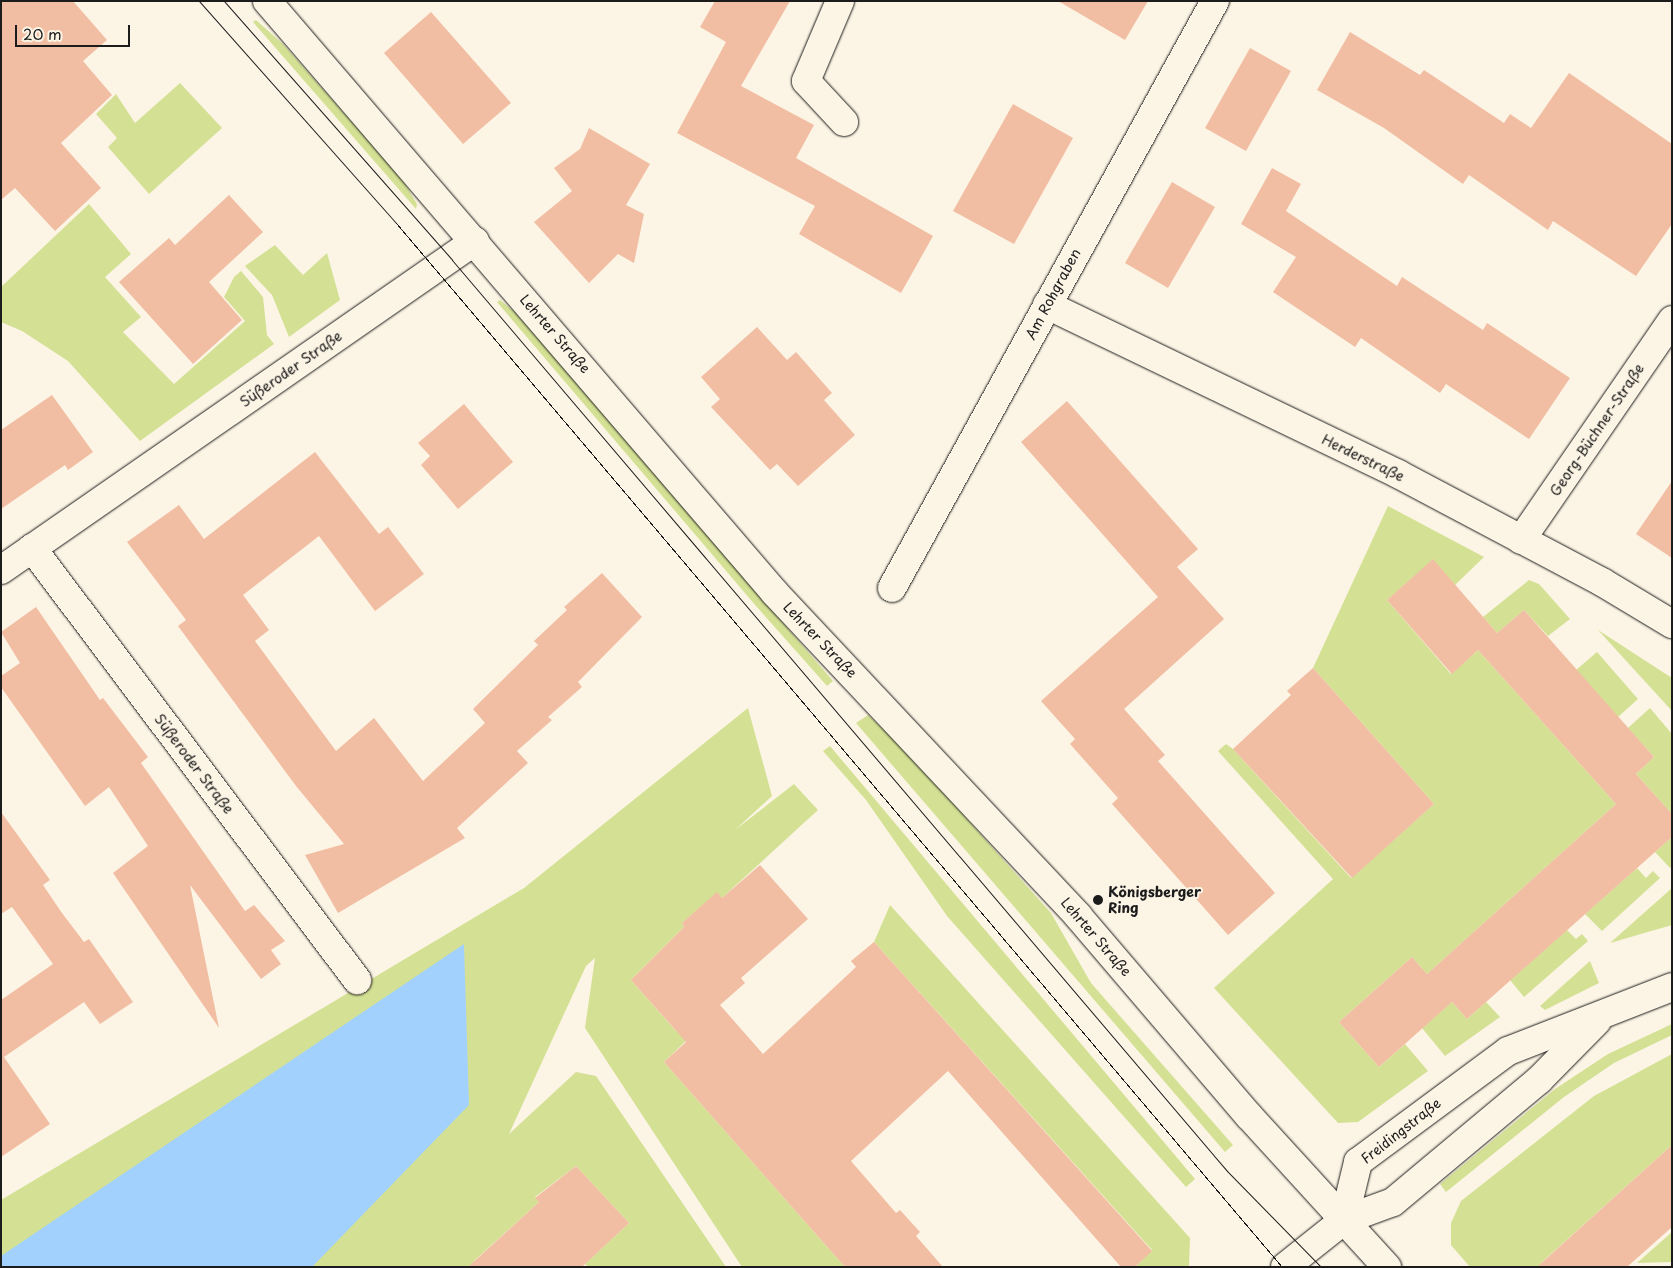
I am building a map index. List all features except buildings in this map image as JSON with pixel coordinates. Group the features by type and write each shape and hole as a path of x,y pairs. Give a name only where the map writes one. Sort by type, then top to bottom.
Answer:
{"street":[{"name":"Lehrter Straße","path":"267,1 475,240 776,593 1078,916 1249,1116 1387,1267"},
{"path":"840,1 806,81 844,122"},
{"name":"Am Rohgraben","path":"892,588 1216,1"},
{"name":"Süßeroder Straße","path":"1,570 429,276 475,240"},
{"name":"Herderstraße","path":"1047,305 1382,467 1602,582 1672,624"},
{"name":"Georg-Büchner-Straße","path":"1521,540 1672,320"},
{"name":"Süßeroder Straße","path":"32,548 357,980"},
{"name":"Freidingstraße","path":"1344,1220 1358,1162 1508,1051 1672,987"},
{"name":"Freidingstraße","path":"1344,1220 1393,1202 1539,1080 1603,1015"},
{"path":"1286,1267 1344,1220"}],"green space":[{"path":"256,20 283,44 402,179 417,204 416,209 253,22"},
{"path":"180,83 222,128 149,194 108,147 117,138 96,114 116,94 135,123"},
{"path":"89,204 131,254 105,277 141,317 123,332 174,384 245,321 224,297 234,277 241,271 263,297 267,335 274,344 140,441 68,361 22,331 1,322 1,287"},
{"path":"275,245 303,275 327,253 340,300 289,337 272,295 245,266"},
{"path":"500,300 516,313 833,681 827,686 756,606 497,302"},
{"path":"1388,506 1484,557 1455,585 1433,560 1387,600 1451,674 1478,650 1616,804 1427,974 1412,957 1339,1022 1379,1067 1405,1044 1428,1071 1358,1122 1338,1123 1214,988 1333,879 1218,751 1226,744 1233,749 1351,878 1434,804 1313,668"},
{"path":"1529,580 1539,584 1570,619 1548,636 1524,610 1497,633 1483,617"},
{"path":"1598,630 1672,678 1672,711"},
{"path":"1597,652 1638,699 1618,717 1576,670"},
{"path":"748,708 772,796 735,830 794,784 818,810 722,898 717,893 682,923 684,927 631,980 676,1031 689,1038 664,1062 845,1267 742,1267 585,1028 595,958 586,966 509,1134 576,1072 596,1076 726,1267 588,1267 585,1264 629,1223 576,1166 535,1197 539,1202 474,1261 479,1267 1,1267 1,1200 524,888"},
{"path":"1650,708 1672,734 1672,814 1636,774 1654,757 1628,728"},
{"path":"868,715 906,751 1051,913 1091,983 1233,1145 1225,1152 856,723"},
{"path":"830,746 1195,1179 1186,1187 947,916 866,800 823,751"},
{"path":"1672,837 1672,867 1670,868 1655,852"},
{"path":"1637,868 1646,878 1653,871 1660,878 1602,931 1585,914"},
{"path":"1672,888 1672,925 1610,943"},
{"path":"890,905 1190,1238 1189,1267 1135,1267 1152,1250 874,942"},
{"path":"1567,930 1576,939 1582,934 1588,941 1524,997 1510,980"},
{"path":"1590,961 1599,983 1545,1010 1540,1006"},
{"path":"1452,1002 1467,1019 1486,1002 1500,1017 1445,1056 1422,1028"},
{"path":"1672,1024 1672,1035 1614,1063 1564,1097 1446,1192 1440,1184 1555,1089 1608,1054"},
{"path":"1672,1054 1672,1145 1541,1263 1544,1267 1470,1267 1451,1245 1451,1223 1461,1201 1594,1096"},
{"path":"1672,1232 1672,1262 1637,1263"}],"water":[{"path":"464,944 469,1105 312,1267 1,1267 1,1256"}],"tram line":[{"path":"199,1 396,223 1282,1267"},
{"path":"224,1 452,260 1228,1172 1321,1267"}],"place":[{"name":"Königsberger Ring","path":"1098,900"}]}
